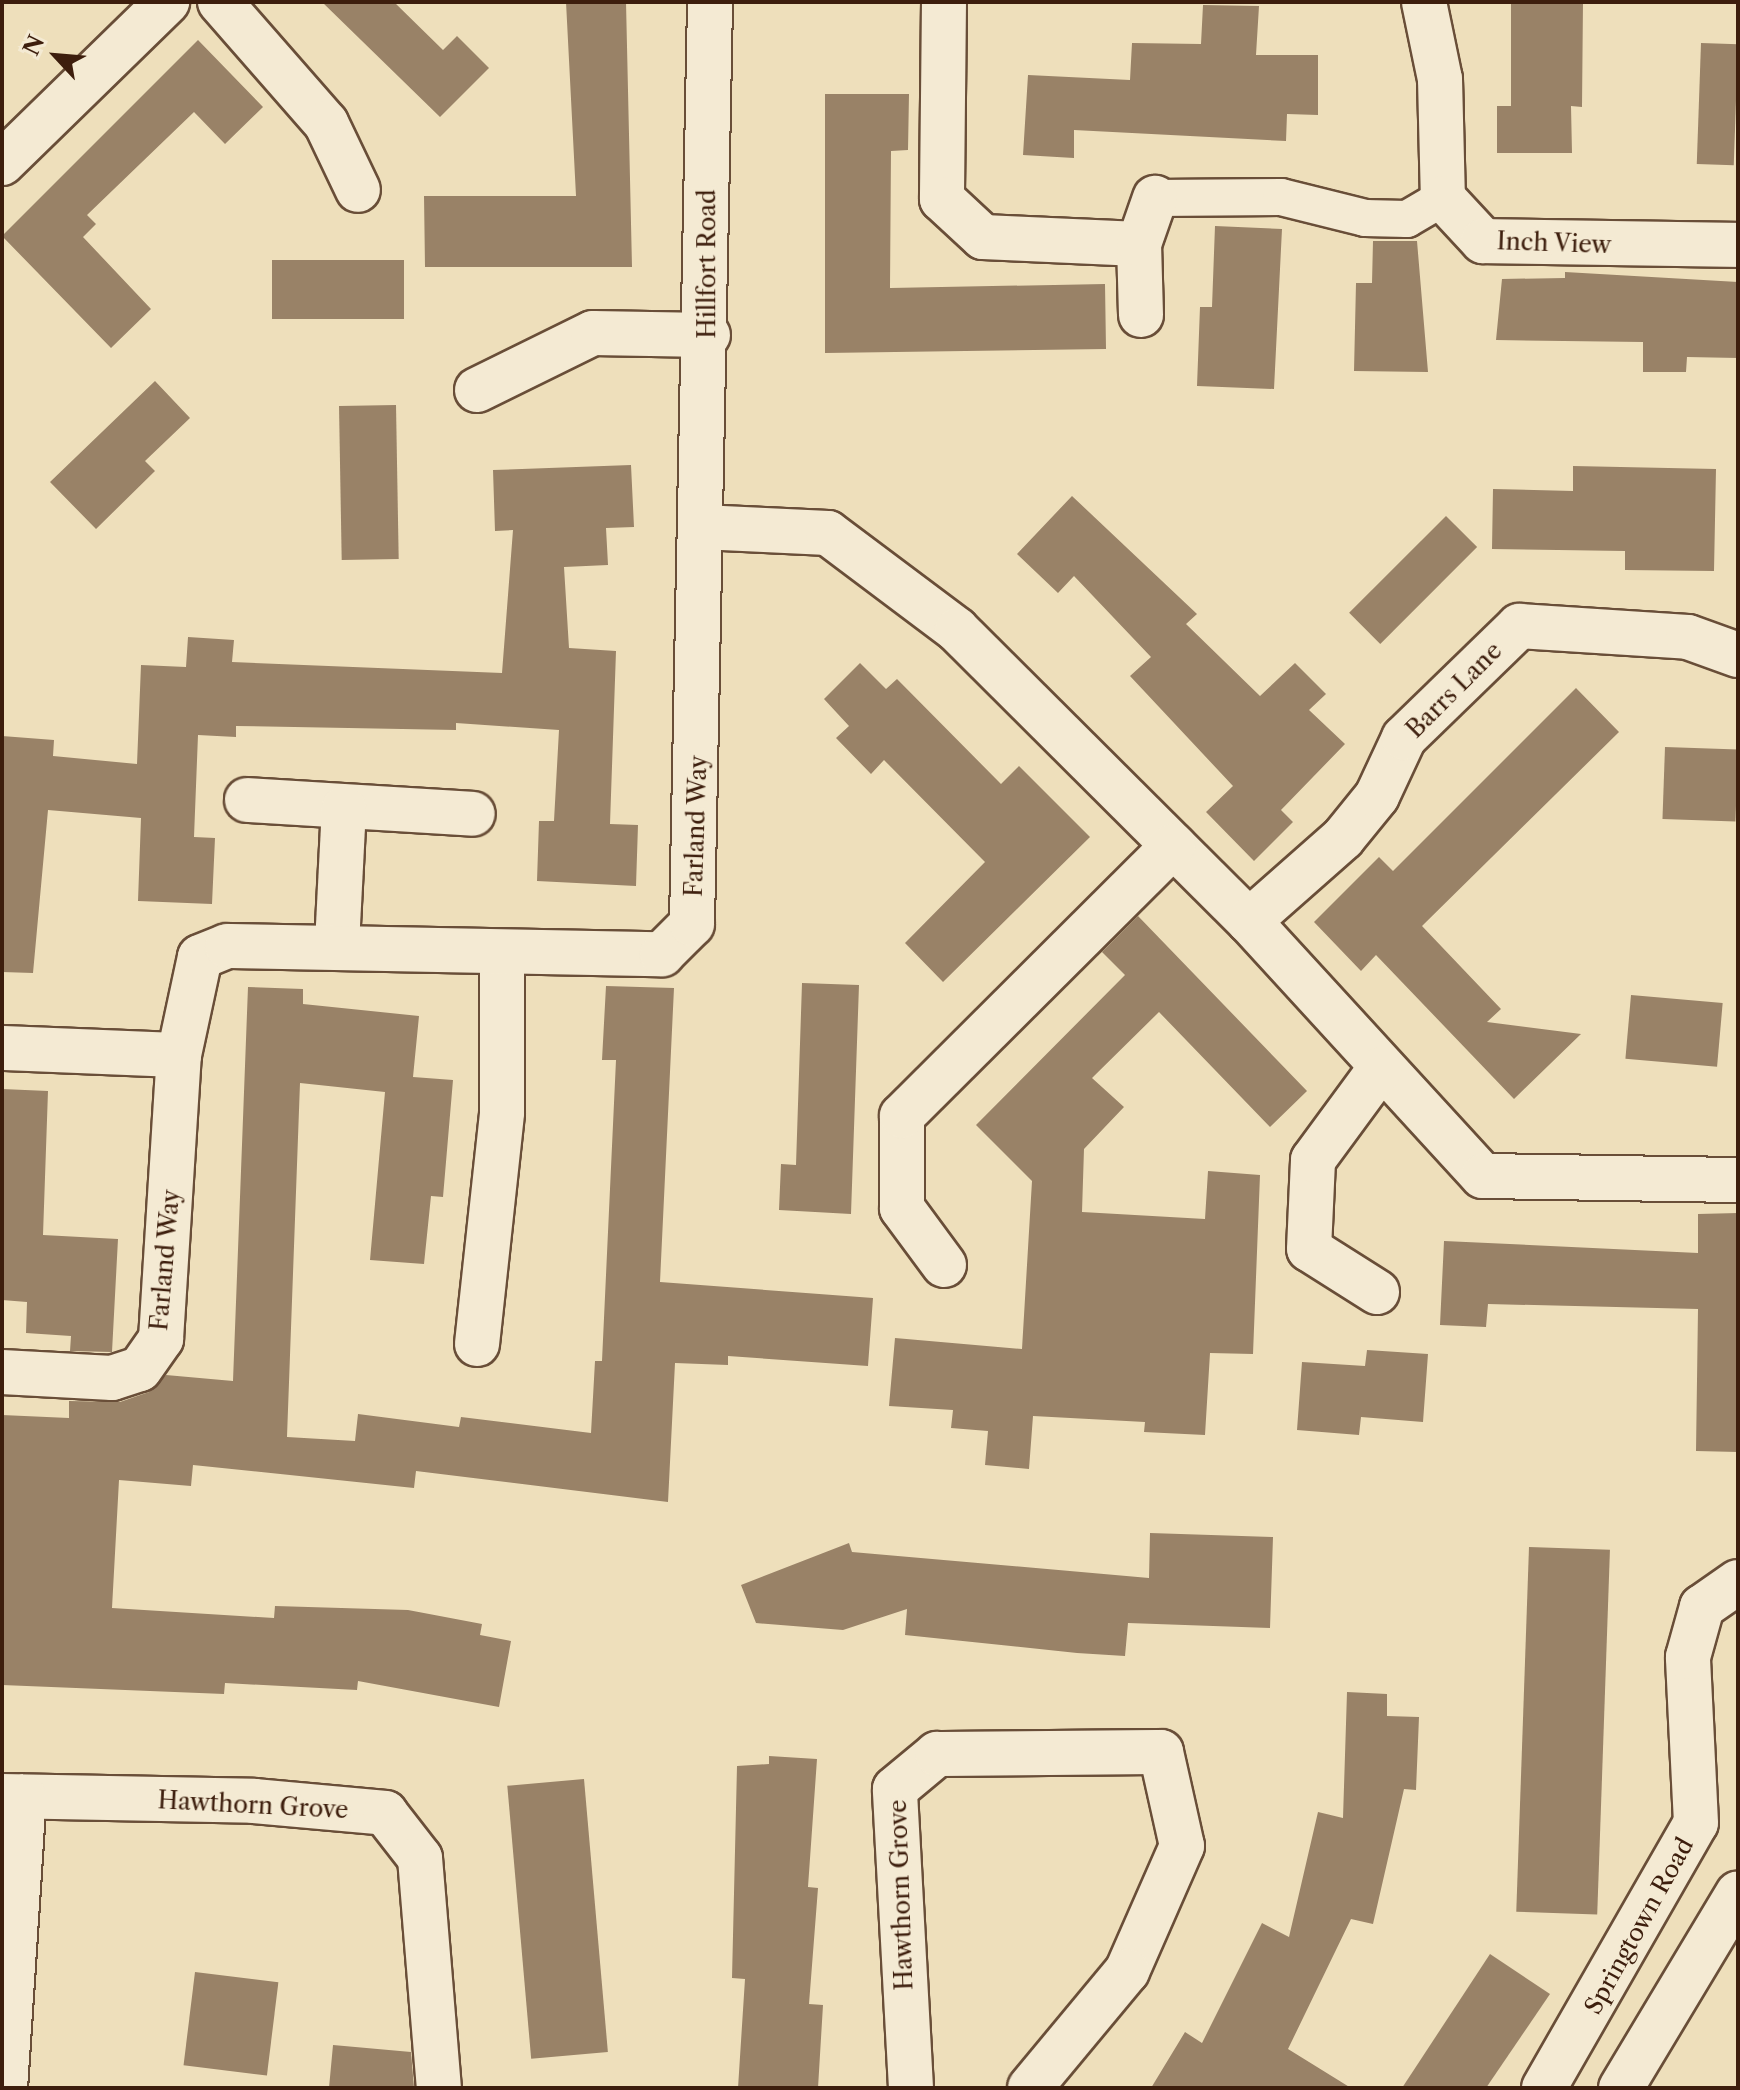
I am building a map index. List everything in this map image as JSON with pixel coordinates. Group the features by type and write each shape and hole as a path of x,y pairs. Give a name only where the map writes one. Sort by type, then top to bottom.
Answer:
{"street":[{"path":"2,163 167,2"},
{"path":"220,2 326,123 358,190"},
{"name":"Hillfort Road","path":"701,527 708,335 710,2"},
{"path":"944,2 942,199 983,237 1139,244"},
{"path":"1141,315 1139,244 1155,198 1281,197 1365,218 1407,219 1443,198 1440,79 1424,2"},
{"name":"Inch View","path":"1443,198 1483,241 1738,245"},
{"path":"477,390 593,333 708,335"},
{"path":"701,527 828,533 957,630 1249,921 1379,1070 1483,1176 1738,1180"},
{"name":"Farland Way","path":"2,1372 112,1378 140,1369 161,1339 179,1055 200,957 227,946 337,945 502,953 662,954 692,924 701,527"},
{"name":"Barrs Lane","path":"1249,921 1343,838 1377,796 1404,738 1519,626 1688,637 1738,655"},
{"path":"247,800 473,814"},
{"path":"337,945 344,808"},
{"path":"944,1265 902,1208 902,1116 1173,846"},
{"path":"477,1344 487,1200 502,1112 502,953"},
{"path":"2,1048 179,1055"},
{"path":"1377,1292 1309,1249 1313,1160 1379,1070"},
{"name":"Springtown Road","path":"1544,2088 1696,1823 1688,1657 1702,1607 1738,1582"},
{"name":"Hawthorn Grove","path":"911,2088 895,1789 937,1754 1161,1752 1182,1846 1127,1971 1030,2088"},
{"name":"Hawthorn Grove","path":"5,2088 13,1796 254,1801 385,1813 420,1858 439,2088"},
{"path":"1621,2088 1726,1938 1738,1893"}],"building":[{"path":"322,2 394,2 443,50 457,36 489,68 440,117"},
{"path":"566,2 626,2 632,267 425,267 424,196 576,196"},
{"path":"1511,2 1583,2 1582,107 1571,106 1572,153 1497,153 1497,106 1511,106"},
{"path":"1203,5 1259,6 1256,55 1318,55 1318,115 1287,114 1286,141 1074,130 1074,158 1023,155 1028,75 1130,80 1132,43 1201,44"},
{"path":"198,40 263,107 225,144 194,112 87,215 96,224 83,237 151,309 111,348 2,236"},
{"path":"1701,43 1738,44 1734,165 1697,164"},
{"path":"825,94 909,94 908,150 891,151 890,288 1105,284 1106,349 825,353"},
{"path":"1215,226 1282,229 1274,389 1197,386 1200,307 1212,307"},
{"path":"1373,241 1417,241 1428,372 1354,371 1356,283 1372,283"},
{"path":"272,260 404,260 404,319 272,319"},
{"path":"1565,272 1738,282 1738,358 1687,357 1686,372 1643,372 1643,342 1496,340 1502,279 1565,278"},
{"path":"155,381 190,418 145,461 155,471 96,529 50,482"},
{"path":"396,405 399,559 342,560 339,406"},
{"path":"631,465 634,527 606,528 608,565 564,567 569,648 616,651 610,824 638,825 636,886 537,881 539,821 554,821 559,730 456,723 456,730 236,726 236,737 198,735 194,837 215,838 212,904 138,901 141,818 48,810 33,973 2,972 2,736 54,740 53,756 137,764 141,665 186,667 188,637 234,640 232,662 502,673 513,530 495,531 493,470"},
{"path":"1573,466 1716,469 1714,571 1625,570 1625,551 1492,549 1493,489 1573,491"},
{"path":"1072,496 1197,614 1186,624 1260,696 1295,663 1326,694 1309,710 1345,744 1281,810 1293,822 1254,861 1206,812 1233,786 1130,676 1151,657 1074,576 1058,593 1017,554"},
{"path":"1446,516 1477,547 1380,644 1349,613"},
{"path":"860,663 886,689 897,679 1001,784 1019,766 1090,837 943,982 905,943 985,862 884,760 871,774 836,738 849,726 824,699"},
{"path":"1576,688 1619,732 1422,926 1501,1009 1487,1022 1581,1034 1514,1099 1376,955 1361,971 1314,922 1379,857 1393,871"},
{"path":"1665,747 1738,750 1735,822 1662,819"},
{"path":"1138,916 1307,1091 1270,1127 1159,1012 1092,1078 1124,1107 1084,1149 1082,1212 1205,1219 1208,1171 1260,1175 1253,1354 1210,1353 1205,1435 1144,1432 1145,1422 1033,1416 1029,1469 985,1465 988,1431 951,1428 953,1410 889,1406 895,1338 1022,1349 1032,1181 976,1125 1125,975 1102,952"},
{"path":"802,983 859,985 851,1214 779,1210 781,1164 796,1165"},
{"path":"606,986 674,988 660,1282 873,1298 868,1366 728,1356 728,1365 675,1363 668,1502 416,1471 414,1488 193,1465 191,1486 119,1480 112,1608 274,1618 275,1606 408,1610 482,1624 480,1635 511,1641 499,1707 358,1681 357,1690 225,1683 224,1694 2,1685 2,1415 69,1418 69,1401 120,1402 149,1392 166,1375 233,1381 248,987 303,989 303,1004 419,1016 413,1077 453,1080 443,1197 431,1196 424,1264 370,1260 385,1092 300,1083 287,1437 355,1441 358,1414 459,1427 461,1417 591,1433 595,1361 602,1361 616,1060 602,1060"},
{"path":"1631,995 1723,1003 1717,1067 1625,1059"},
{"path":"2,1089 48,1091 43,1235 118,1239 112,1352 70,1351 71,1336 26,1333 27,1302 2,1300"},
{"path":"1738,1213 1738,1452 1696,1451 1698,1309 1488,1304 1486,1327 1440,1325 1444,1241 1698,1253 1698,1214"},
{"path":"1367,1350 1428,1354 1423,1422 1361,1417 1359,1435 1297,1430 1302,1362 1365,1366"},
{"path":"1150,1533 1273,1537 1270,1628 1128,1623 1125,1656 1077,1653 905,1635 907,1609 843,1630 756,1623 741,1585 849,1543 852,1552 1149,1578"},
{"path":"1529,1547 1610,1550 1597,1915 1516,1912"},
{"path":"1347,1692 1387,1694 1387,1716 1419,1717 1416,1790 1404,1789 1373,1924 1351,1919 1288,2049 1351,2088 1151,2088 1185,2032 1202,2043 1262,1923 1289,1937 1318,1812 1343,1818"},
{"path":"769,1756 817,1759 808,1887 818,1888 809,2004 823,2005 818,2088 738,2088 745,1979 732,1978 737,1766 769,1764"},
{"path":"584,1779 608,2052 531,2059 507,1786"},
{"path":"1490,1954 1550,1994 1486,2088 1402,2088"},
{"path":"195,1972 278,1982 267,2076 184,2065"},
{"path":"333,2045 411,2052 414,2088 329,2088"}]}
